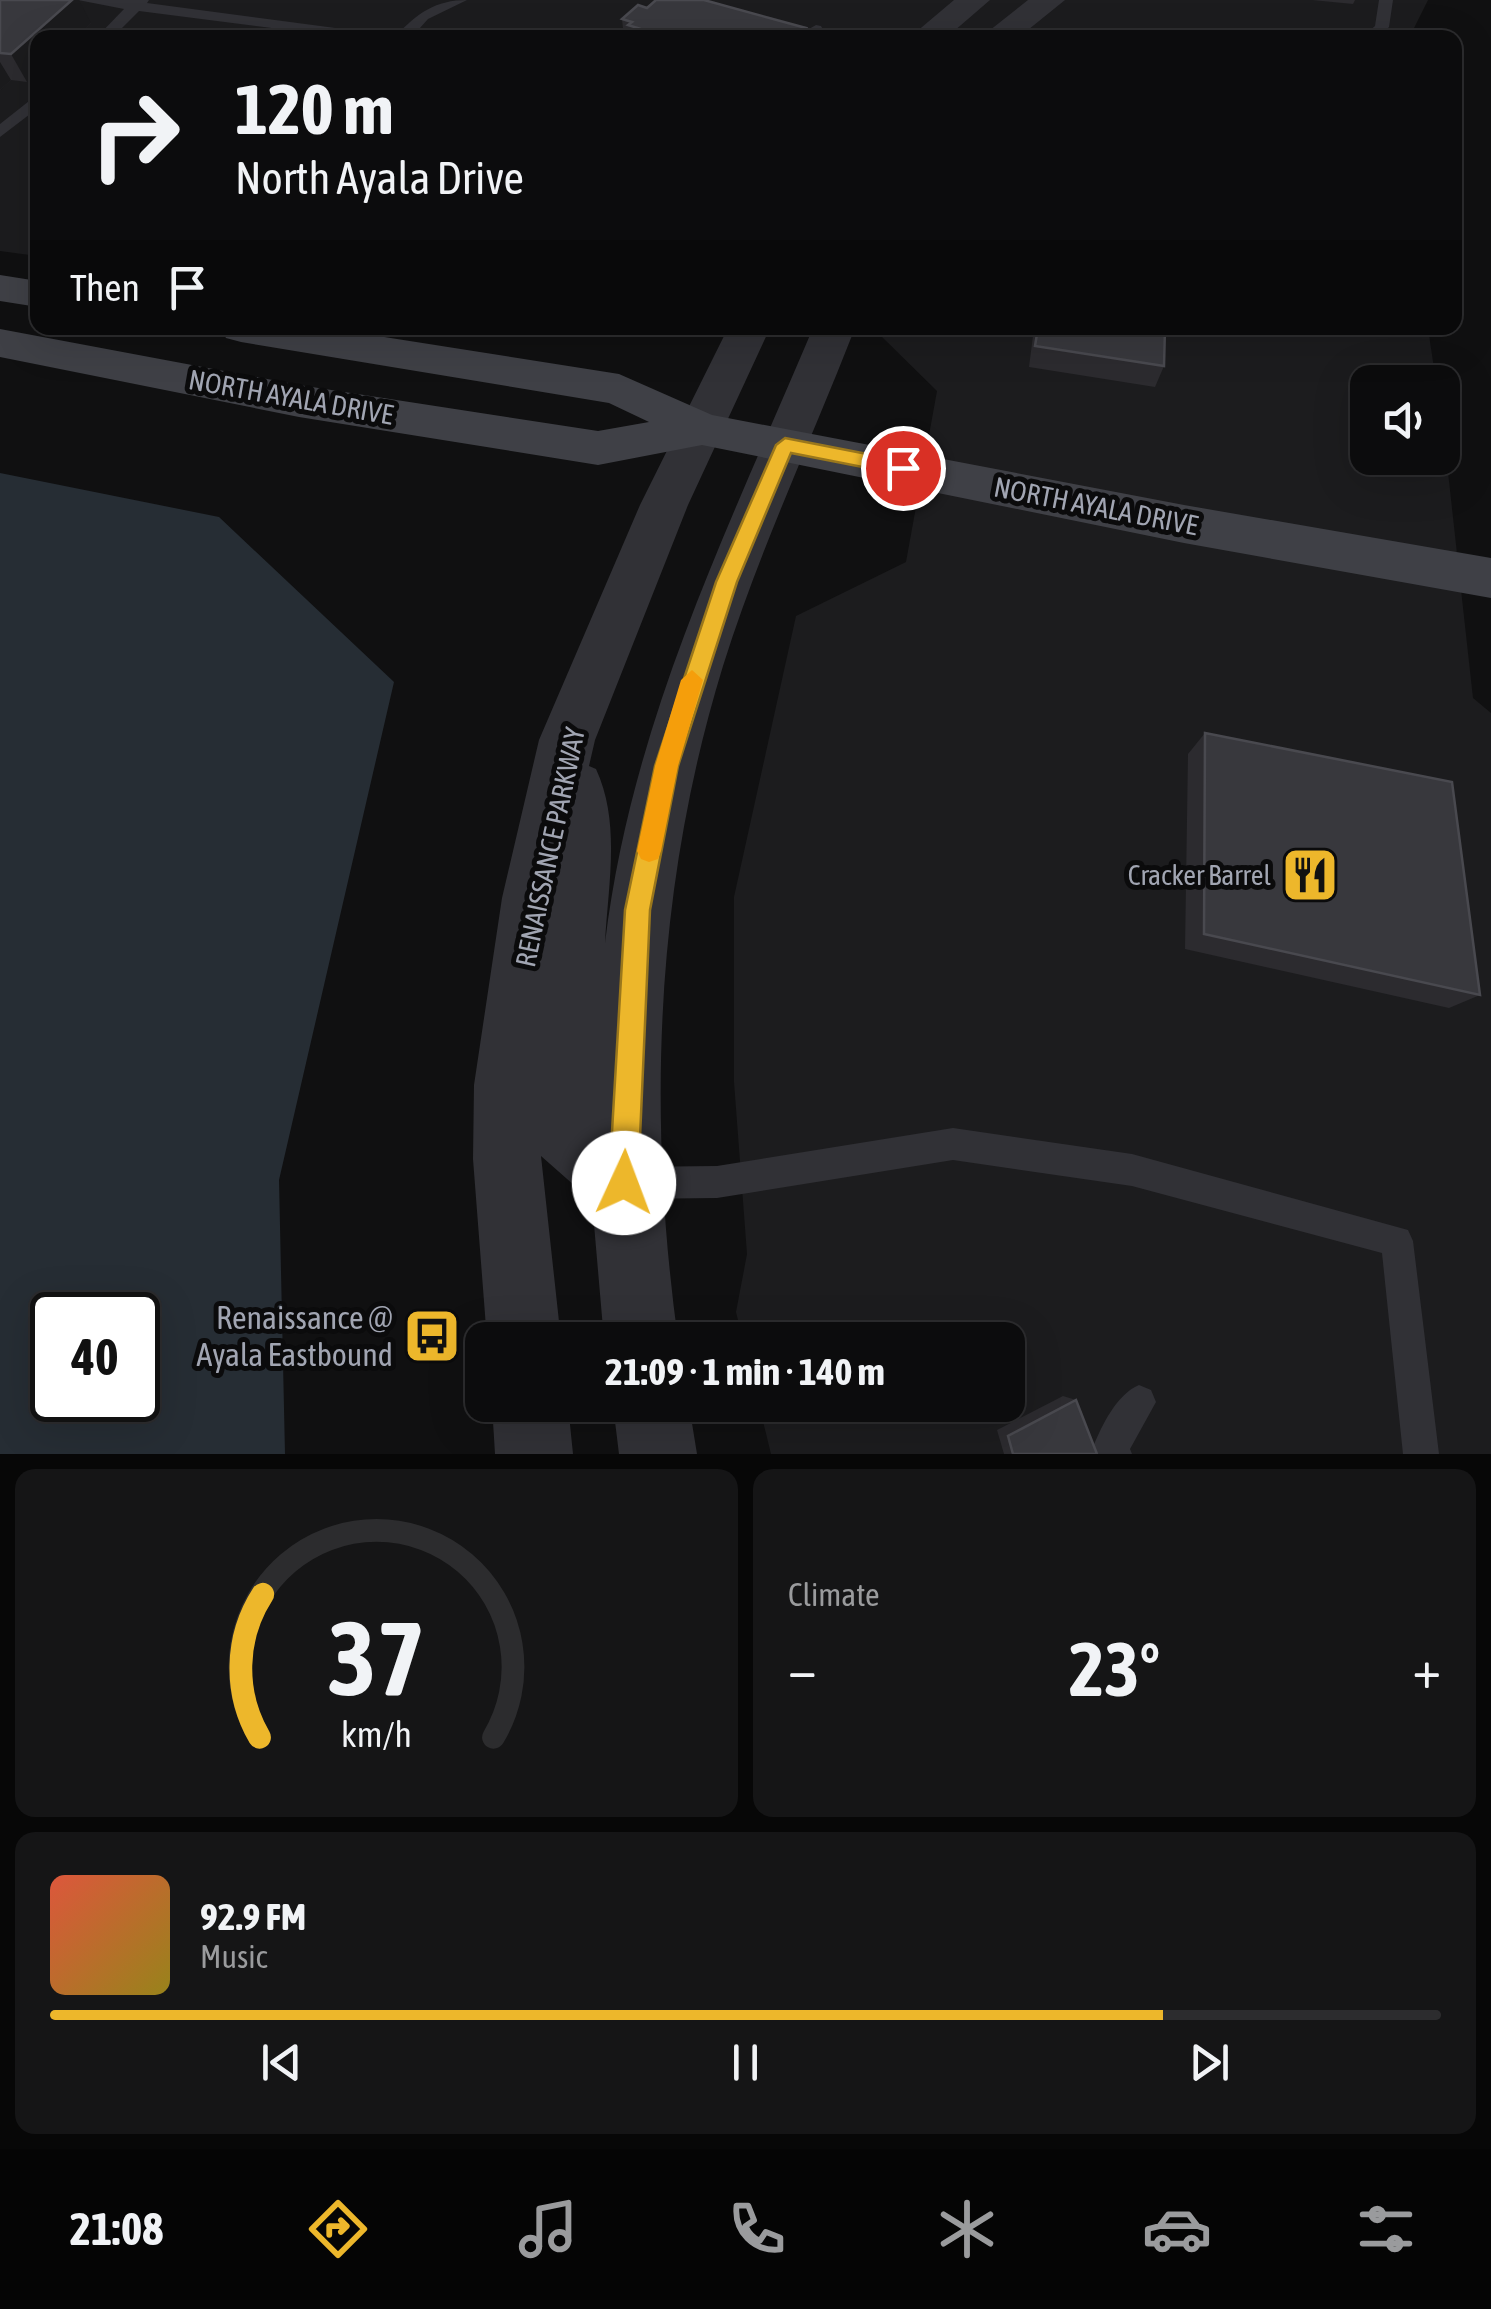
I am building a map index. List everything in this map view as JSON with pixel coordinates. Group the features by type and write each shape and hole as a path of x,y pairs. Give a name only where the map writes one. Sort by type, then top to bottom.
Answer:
{"main road":[{"path":"0,288 30,293"},
{"name":"NORTH AYALA DRIVE","path":"284,335 619,389 702,429 1184,524 1491,578"},
{"name":"NORTH AYALA DRIVE","path":"0,342 299,400 598,448 702,429"}],"street":[{"path":"935,30 974,0"},
{"path":"1007,30 1049,0"},
{"name":"RENAISSANCE PARKWAY","path":"522,1322 508,1159 507,1085 532,898 567,740 664,504 745,335"},
{"path":"639,1322 624,1183 637,910 666,766 727,582 831,335"},
{"path":"567,740 583,825 564,1068 564,1131 624,1183"},
{"path":"531,1422 534,1454"},
{"path":"653,1422 658,1454"}],"lane":[{"path":"85,0 138,3 332,30"},
{"path":"409,30 422,16 460,0"},
{"path":"1379,30 1386,0"},
{"path":"111,30 138,3"},
{"path":"0,132 30,106"},
{"path":"624,1183 718,1182 953,1144 1132,1170 1397,1241 1422,1454"},
{"path":"1114,1454 1111,1447 1139,1402"}],"shaded area":[{"path":"0,0 1428,0 1413,30 30,30 30,255 0,251"},
{"path":"880,335 1429,335 1433,365 1350,365 1350,475 1448,475 1473,698 1491,713 1491,1454 771,1454 763,1422 1025,1422 1025,1322 738,1322 736,1312 747,1254 734,1082 734,897 796,616 906,562 937,391"},
{"path":"0,473 219,517 394,682 279,1180 285,1454 0,1454"}],"building":[{"path":"0,0 72,0 38,30 30,30 30,37 11,54 0,53"},
{"path":"656,0 704,0 806,28 644,30 622,19 638,5 647,8"},
{"path":"1037,335 1165,335 1164,366 1035,346"},
{"name":"Cracker Barrel","path":"1205,733 1452,782 1480,995 1204,934"},
{"path":"1076,1400 1097,1454 1013,1454 1008,1436"}],"slow traffic":[{"path":"649,851 666,766 692,680"}],"place":[{"name":"Cracker Barrel","path":"1310,875"},
{"name":"Renaissance @ Ayala Eastbound","path":"432,1336"}],"route":[{"path":"624,1183 637,910 666,766 727,582 785,445 903,468"}]}
